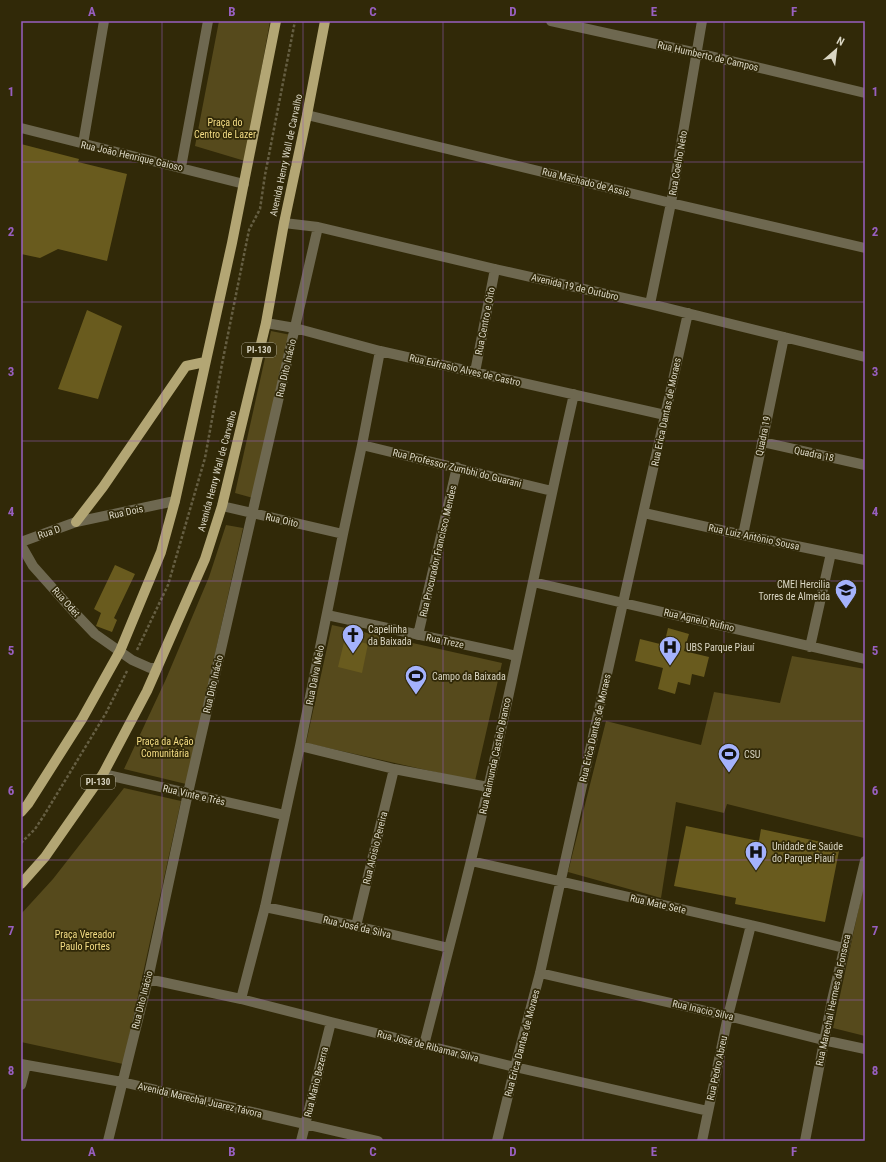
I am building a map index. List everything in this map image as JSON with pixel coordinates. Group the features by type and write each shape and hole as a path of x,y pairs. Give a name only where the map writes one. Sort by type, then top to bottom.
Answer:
{"main road":[{"path":"21,812 28,804 82,719 120,651 161,552 175,501 232,243 276,21"},
{"name":"Avenida Henry Wall de Carvalho","path":"21,884 45,857 103,774 147,691 205,559 222,506 266,323 284,223 307,116 325,21"},
{"path":"76,522 103,487 186,366 205,362"}],"street":[{"path":"83,144 104,21"},
{"path":"181,167 208,21"},
{"name":"Rua Humberto de Campos","path":"551,21 696,53 865,93"},
{"name":"Rua Coelho Neto","path":"650,304 671,203 702,21"},
{"name":"Rua Machado de Assis","path":"307,116 865,248"},
{"name":"Rua João Henrique Gaioso","path":"21,128 244,184"},
{"name":"Avenida 19 de Outubro","path":"284,223 318,227 688,313 865,357"},
{"name":"Rua Dito Inácio","path":"108,1141 148,979 188,793 318,227"},
{"name":"Rua Centro e Oito","path":"475,372 495,269"},
{"name":"Rua Erica Dantas de Moraes","path":"497,1141 540,973 561,882 688,313"},
{"name":"Rua Eufrasio Alves de Castro","path":"266,323 296,328 380,350 665,415"},
{"name":"Quadra 19","path":"743,535 784,337"},
{"name":"Rua Dalva Melo","path":"242,999 265,906 300,746 380,350"},
{"name":"Rua Raimunda Castelo Branco","path":"424,1045 471,861 574,394"},
{"name":"Quadra 18","path":"762,442 865,465"},
{"name":"Rua Professor Zumbhi do Guarani","path":"362,445 552,491"},
{"name":"Rua Procurador Francisco Mendes","path":"418,635 457,467"},
{"name":"Rua Dois","path":"76,522 175,501"},
{"name":"Rua Oito","path":"222,506 343,534"},
{"name":"Rua Luiz Antônio Sousa","path":"644,513 865,560"},
{"name":"Rua D","path":"21,543 76,522"},
{"name":"Rua Odet","path":"21,543 33,566 95,634 132,660 150,668 156,668"},
{"path":"810,646 831,553"},
{"name":"Rua Agnelo Rufino","path":"533,582 865,659"},
{"name":"Rua Treze","path":"327,615 517,656"},
{"path":"300,746 394,769 488,787"},
{"name":"Rua Aloisio Pereira","path":"356,926 394,769"},
{"name":"Rua Vinte e Três","path":"103,774 284,815"},
{"name":"Rua Mate Sete","path":"471,861 751,925 844,948"},
{"name":"Rua Marechal Hermes da Fonseca","path":"805,1141 823,1040 865,861"},
{"name":"Rua José da Silva","path":"265,906 449,948"},
{"name":"Rua Pedro Abreu","path":"702,1141 728,1016 751,925"},
{"name":"Rua Inacio Silva","path":"540,973 865,1049"},
{"name":"Rua José de Ribamar Silva","path":"148,979 242,999 515,1067 708,1111"},
{"name":"Rua Mario Bezerra","path":"301,1141 331,1022"},
{"path":"21,1085 23,1064"},
{"name":"Avenida Marechal Juarez Távora","path":"23,1064 122,1082 378,1141"}],"path":[{"path":"260,209 265,175 296,21"}],"green space":[{"name":"Praça do Centro de Lazer","path":"219,21 270,21 245,161 195,146"},
{"path":"271,331 291,335 253,498 235,493"},
{"name":"Praça da Ação Comunitária","path":"226,525 243,528 186,784 124,769 166,679 209,577"},
{"path":"332,625 502,663 475,781 306,743"},
{"name":"CSU","path":"792,656 865,669 864,838 727,804 724,813 676,802 661,898 568,872 606,721 701,745 714,692 780,703"},
{"name":"Praça Vereador Paulo Fortes","path":"124,788 181,801 123,1064 21,1042 21,914 53,879"},
{"path":"865,879 865,1036 833,1028"}],"building":[{"path":"21,144 79,159 78,162 127,174 107,261 58,249 40,258 21,254"},
{"path":"87,310 122,326 98,399 58,389"},
{"path":"115,565 135,574 114,618 117,620 112,632 96,626 101,613 94,609"},
{"path":"668,628 689,634 684,651 709,657 704,677 692,674 690,685 678,682 675,694 658,689 663,668 635,661 640,639 664,645"},
{"name":"Capelinha da Baixada","path":"345,638 368,644 362,673 338,667"},
{"name":"Unidade de Saúde do Parque Piauí","path":"686,826 759,841 761,829 840,846 825,922 735,904 736,898 674,886"}],"place":[{"name":"CMEI Hercilia Torres de Almeida","path":"846,610"},
{"name":"Capelinha da Baixada","path":"353,654"},
{"name":"UBS Parque Piauí","path":"670,666"},
{"name":"Campo da Baixada","path":"416,696"},
{"name":"CSU","path":"729,774"},
{"name":"Unidade de Saúde do Parque Piauí","path":"756,872"}]}
